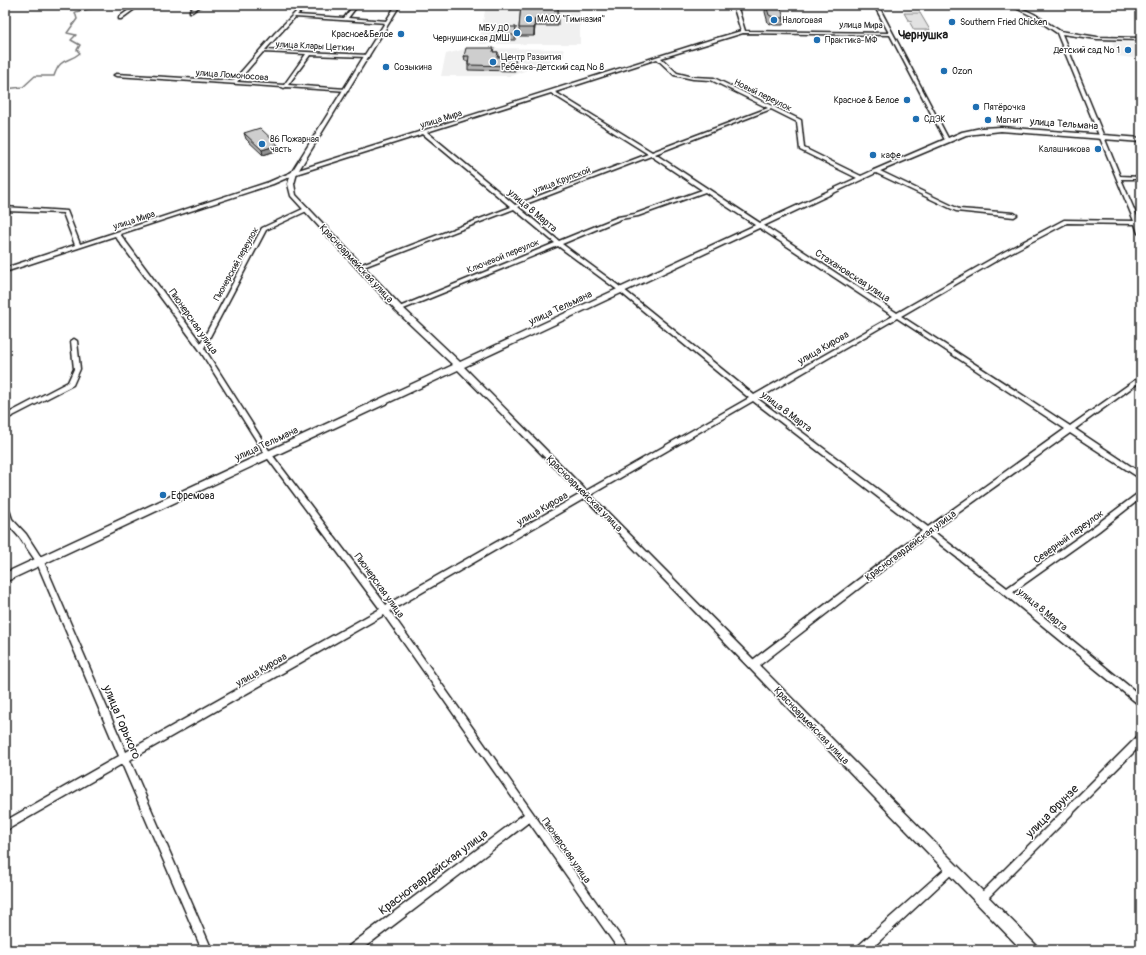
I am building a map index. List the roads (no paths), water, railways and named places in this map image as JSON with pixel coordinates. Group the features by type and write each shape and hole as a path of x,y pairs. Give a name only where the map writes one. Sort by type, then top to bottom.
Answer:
{"street":[{"path":"120,18 138,5"},
{"path":"191,11 200,5"},
{"path":"234,83 305,5"},
{"path":"345,19 356,5"},
{"name":"Красноармейская улица","path":"398,5 294,173 291,184 293,195 399,309 459,366 586,494 1030,950"},
{"path":"735,5 743,32"},
{"path":"876,5 946,140"},
{"path":"1012,5 1033,15 1059,32 1097,38 1141,39"},
{"path":"294,16 387,22"},
{"name":"улица Мира","path":"5,270 271,183 294,173 743,32 891,34"},
{"path":"1059,32 1118,177 1139,223 1141,233"},
{"name":"улица Клары Цеткин","path":"262,51 367,56"},
{"path":"284,87 309,54"},
{"name":"Новый переулок","path":"658,58 676,74 693,78 712,79 799,121 802,149 861,178"},
{"name":"улица Ломоносова","path":"116,75 346,90"},
{"name":"Стахановская улица","path":"553,92 760,225 1141,476"},
{"name":"улица Крупской","path":"359,267 771,108"},
{"name":"улица Тельмана","path":"5,578 876,171 964,133 1001,129 1141,140"},
{"name":"улица 8 Марта","path":"424,132 558,243 621,290 754,399 1007,592 1141,701"},
{"path":"876,171 958,210 1014,215"},
{"path":"1118,177 1141,178"},
{"name":"Ключевой переулок","path":"399,309 620,218 636,215 705,190"},
{"path":"5,209 66,212 78,246"},
{"name":"Пионерский переулок","path":"201,348 264,229 307,209"},
{"name":"улица Кирова","path":"5,826 754,399 1006,253 1066,221 1139,223"},
{"name":"Пионерская улица","path":"117,234 201,348 268,454 385,610 625,950"},
{"path":"5,418 71,383 77,368 74,341"},
{"name":"Красногвардейская улица","path":"753,665 928,531 1141,378"},
{"name":"Северный переулок","path":"1007,592 1096,529 1141,494"},
{"name":"улица Горького","path":"5,509 9,520 23,536 40,562 207,950"},
{"name":"улица Фрунзе","path":"981,899 1141,739"},
{"name":"Красногвардейская улица","path":"353,950 530,815"},
{"path":"862,950 951,868"}],"waterway":[{"path":"5,89 23,87 35,76 54,76 62,63 80,53 77,50 80,45 71,40 76,35 67,33 77,19 75,12 94,8 98,5"}],"place":[{"name":"МАОУ \"Гимназия\"","path":"529,19"},
{"name":"Налоговая","path":"774,20"},
{"name":"Southern Fried Chicken","path":"952,22"},
{"name":"МБУ ДО Чернушинская ДМШ","path":"517,33"},
{"name":"Красное&Белое","path":"401,34"},
{"name":"Практика-МФ","path":"817,40"},
{"name":"Детский сад № 1","path":"1128,50"},
{"name":"Центр Развития Ребенка-Детский сад № 8","path":"493,62"},
{"name":"Созыкина","path":"386,67"},
{"name":"Ozon","path":"944,71"},
{"name":"Красное & Белое","path":"907,100"},
{"name":"Пятёрочка","path":"976,107"},
{"name":"СДЭК","path":"916,119"},
{"name":"Магнит","path":"988,120"},
{"name":"86 Пожарная часть","path":"262,144"},
{"name":"Калашникова","path":"1098,149"},
{"name":"кафе","path":"873,155"},
{"name":"Ефремова","path":"163,495"}],"district":[{"name":"Чернушка","path":"923,35"}]}
